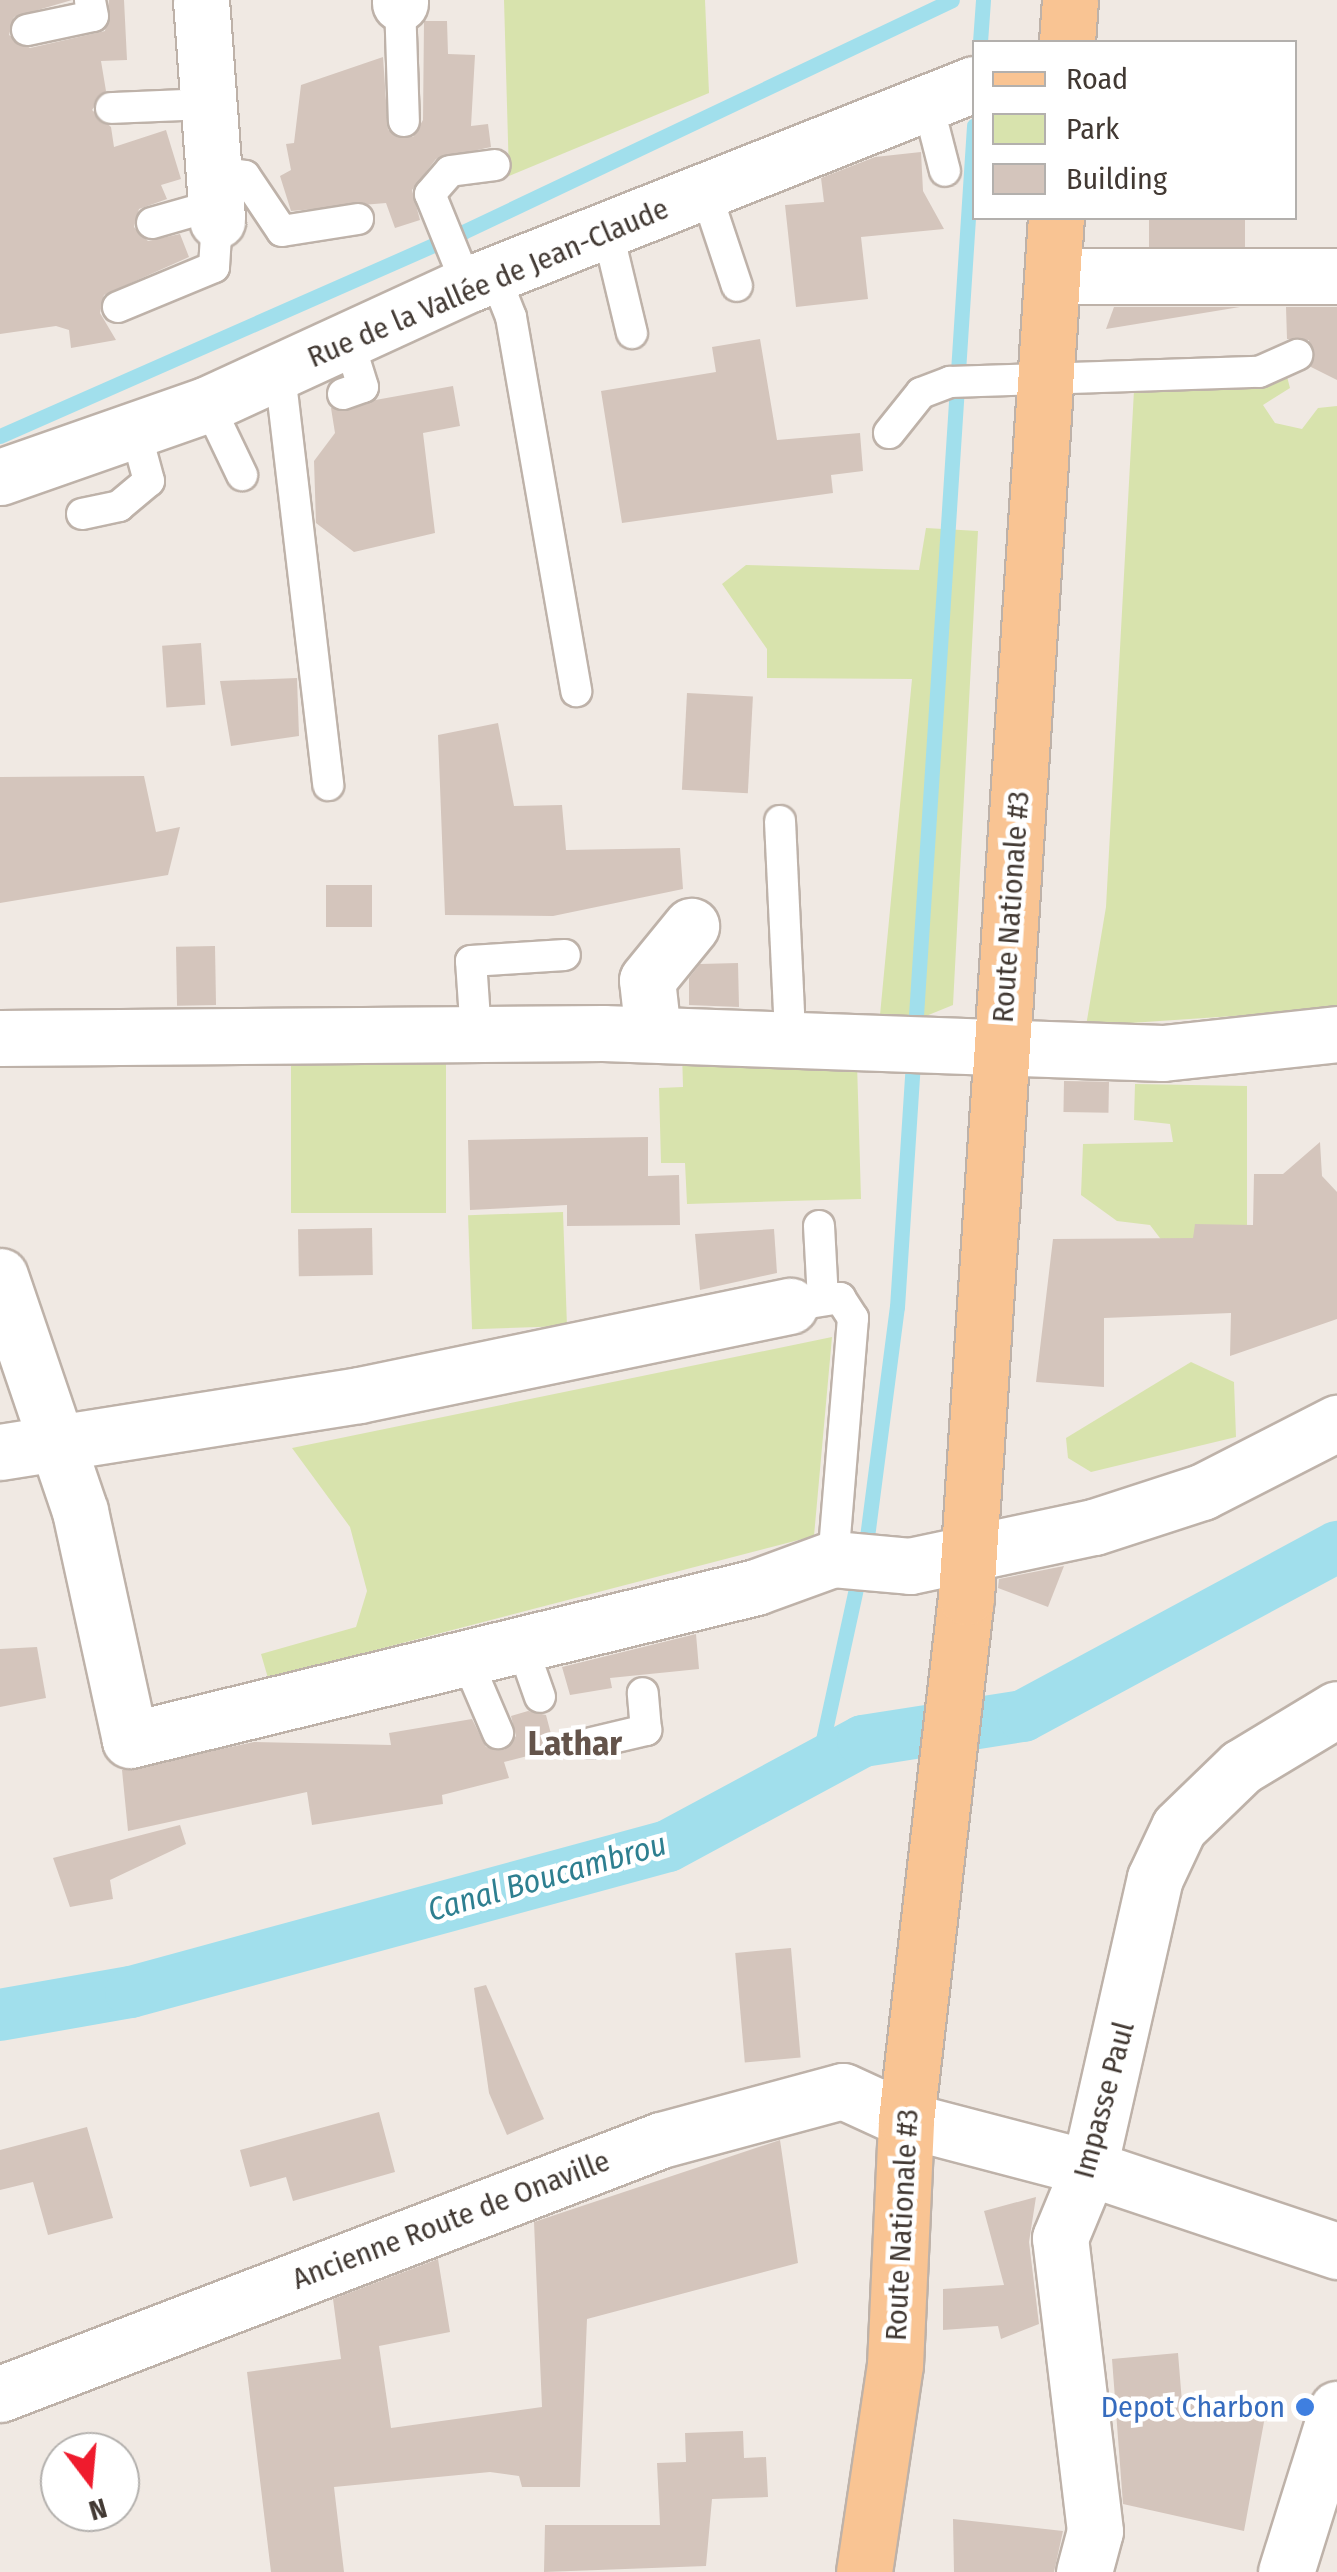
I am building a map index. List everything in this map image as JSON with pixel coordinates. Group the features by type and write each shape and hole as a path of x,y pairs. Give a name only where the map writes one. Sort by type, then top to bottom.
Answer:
{"main road":[{"path":"1067,40 1070,0"},
{"name":"Route Nationale #3","path":"864,2572 895,2365 906,2120 939,1877 967,1573 1056,220"}],"street":[{"path":"201,0 214,198"},
{"name":"Rue de la Vallée de Jean-Claude","path":"0,477 208,404 280,374 346,368 473,274 607,229 952,91"},
{"path":"1053,276 1337,276"},
{"path":"652,1034 647,980 691,926"},
{"path":"0,1038 652,1034 790,1036 874,1048 1163,1053 1337,1034"},
{"path":"0,1276 56,1440 130,1740 464,1684 521,1643 640,1629 833,1559 967,1573 1202,1492 1337,1423"},
{"path":"0,1452 56,1440 359,1395 807,1303"},
{"name":"Impasse Paul","path":"1084,2572 1095,2531 1060,2238 1089,2168 1156,1878 1178,1827 1241,1766 1337,1708"},
{"name":"Ancienne Route de Onaville","path":"0,2394 660,2140 843,2091 906,2120 1089,2168 1337,2251"},
{"path":"1286,2572 1337,2409"}],"lane":[{"path":"27,30 93,16 90,0"},
{"path":"400,1 404,121"},
{"path":"945,171 952,91"},
{"path":"111,108 205,104"},
{"path":"495,166 450,172 430,194 438,216 473,274 512,317 576,691"},
{"path":"152,223 214,198 245,176 282,231 358,219"},
{"path":"705,190 738,286"},
{"path":"118,307 214,267 214,198"},
{"path":"607,229 632,333"},
{"path":"889,433 921,393 958,382 1046,375 1259,372 1297,355"},
{"path":"280,374 328,785"},
{"path":"208,404 242,475"},
{"path":"82,514 118,506 149,481 136,428"},
{"path":"780,821 790,1036"},
{"path":"476,1034 471,961 564,955"},
{"path":"819,1226 807,1303 840,1298 853,1318 833,1559"},
{"path":"521,1643 540,1697"},
{"path":"464,1684 489,1701 498,1733"},
{"path":"590,1742 646,1730 642,1694"}],"green space":[{"path":"504,0 705,0 709,93 509,176"},
{"path":"1285,369 1290,388 1263,405 1275,423 1302,429 1318,408 1337,406 1337,1009 1086,1026 1106,907 1134,390"},
{"path":"926,528 978,531 953,1005 926,1016 880,1015 912,679 767,678 767,649 722,584 746,565 919,570"},
{"path":"682,1052 857,1063 861,1199 687,1204 685,1163 661,1163 659,1088 683,1087"},
{"path":"291,1056 446,1056 446,1213 291,1213"},
{"path":"1135,1084 1247,1086 1247,1229 1166,1246 1150,1225 1117,1221 1081,1195 1083,1144 1173,1142 1170,1124 1134,1120"},
{"path":"563,1212 567,1326 472,1329 468,1215"},
{"path":"832,1337 814,1536 268,1678 261,1654 356,1627 367,1591 350,1527 292,1448"},
{"path":"1191,1362 1234,1382 1236,1437 1091,1472 1068,1458 1066,1438"}],"building":[{"path":"0,0 72,0 14,17 9,35 30,48 105,31 109,0 124,0 127,60 101,61 106,91 92,110 111,127 114,147 166,130 181,179 161,185 167,199 139,209 134,227 148,241 180,234 189,257 104,295 100,313 116,340 71,348 69,330 56,326 0,334"},
{"path":"424,21 447,21 448,54 475,55 471,126 488,124 491,147 436,159 412,190 420,220 395,228 386,203 291,211 280,176 291,170 286,144 294,143 301,85 383,57 388,130 413,137 423,120"},
{"path":"921,152 923,191 944,229 861,237 868,299 796,307 785,205 824,202 821,178 875,157"},
{"path":"1149,220 1245,220 1245,247 1149,247"},
{"path":"1114,307 1240,307 1106,329"},
{"path":"1286,307 1337,307 1337,380 1311,367 1309,340 1287,339"},
{"path":"760,339 777,440 860,433 863,471 831,475 833,493 622,523 601,391 716,372 712,347"},
{"path":"453,386 460,426 423,433 435,533 354,552 316,523 314,461 335,433 331,408"},
{"path":"201,643 205,705 166,708 162,646"},
{"path":"297,678 299,736 231,746 220,681"},
{"path":"687,693 753,696 748,793 682,790"},
{"path":"498,723 514,806 562,805 566,850 680,848 683,889 553,916 445,915 438,735"},
{"path":"144,776 156,832 180,827 168,875 0,903 0,777"},
{"path":"326,885 372,885 372,927 326,927"},
{"path":"215,946 216,1005 177,1006 176,947"},
{"path":"738,963 739,1007 689,1005 689,978 700,964"},
{"path":"1064,1081 1109,1082 1108,1113 1063,1112"},
{"path":"648,1137 648,1176 679,1175 680,1225 567,1226 567,1205 470,1210 468,1140"},
{"path":"1320,1142 1322,1176 1337,1192 1337,1319 1230,1356 1231,1313 1104,1318 1104,1387 1036,1382 1053,1239 1193,1238 1195,1224 1253,1225 1254,1174 1283,1174"},
{"path":"372,1228 373,1275 299,1276 298,1229"},
{"path":"774,1229 777,1273 700,1290 695,1234"},
{"path":"1064,1566 1048,1607 998,1588 999,1579"},
{"path":"696,1634 699,1669 610,1678 612,1688 570,1695 562,1667"},
{"path":"37,1647 46,1698 0,1707 0,1649"},
{"path":"528,1711 546,1715 555,1749 504,1762 509,1778 442,1795 443,1804 312,1825 307,1792 128,1831 122,1770 254,1742 391,1745 389,1733 472,1719 486,1747 504,1750 516,1736 511,1716"},
{"path":"180,1825 186,1844 110,1880 113,1899 70,1907 53,1858"},
{"path":"791,1948 801,2058 745,2062 735,1953"},
{"path":"486,1985 544,2119 507,2135 489,2093 474,1988"},
{"path":"379,2112 395,2172 293,2201 286,2177 250,2187 240,2150"},
{"path":"87,2127 113,2218 48,2235 33,2182 0,2190 0,2150"},
{"path":"780,2140 798,2263 587,2319 580,2487 522,2487 519,2476 490,2472 334,2487 344,2572 271,2572 247,2372 341,2359 333,2299 438,2259 450,2332 379,2346 391,2428 542,2407 534,2222"},
{"path":"1036,2197 1029,2242 1039,2324 1001,2339 998,2326 943,2330 943,2289 1004,2285 984,2211"},
{"path":"1178,2353 1182,2402 1266,2411 1244,2531 1123,2504 1112,2359"},
{"path":"743,2431 744,2458 766,2457 768,2497 712,2499 706,2566 544,2572 545,2525 660,2525 657,2463 686,2462 685,2433"},
{"path":"953,2519 1063,2531 1054,2572 954,2572"}],"waterway":[{"path":"0,436 463,232 952,0"},
{"path":"980,40 983,0"},
{"path":"819,1758 867,1537 897,1307 972,157"},
{"name":"Canal Boucambrou","path":"0,2015 131,1992 668,1846 863,1741 1023,1716 1337,1547"}],"place":[{"name":"Depot Charbon","path":"1305,2407"}],"district":[{"name":"Lathar","path":"575,1743"}]}
